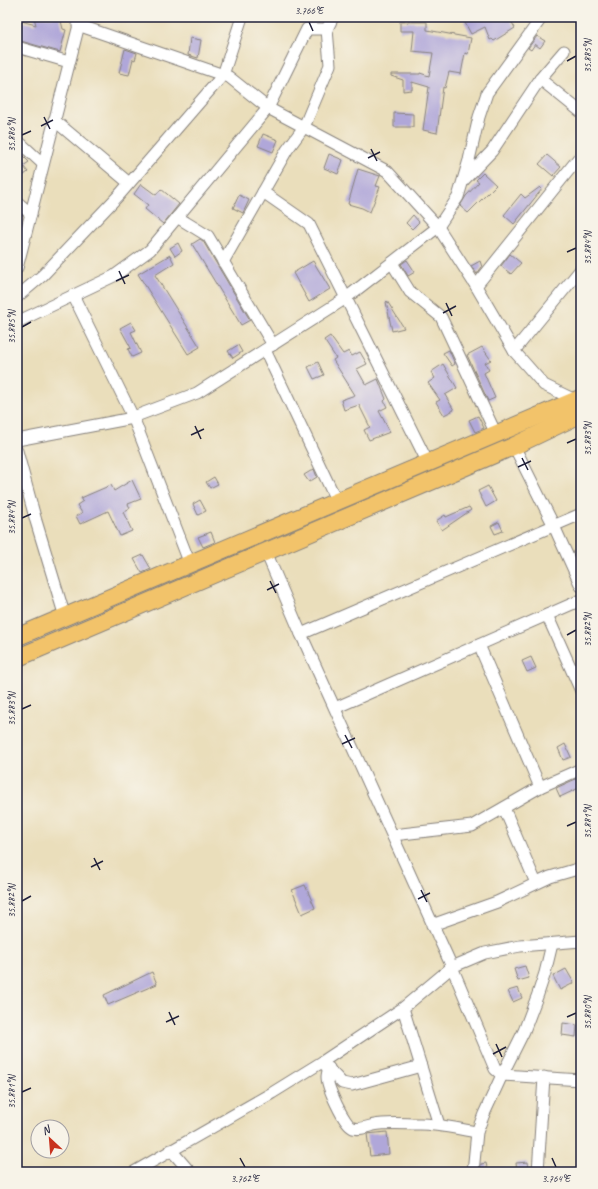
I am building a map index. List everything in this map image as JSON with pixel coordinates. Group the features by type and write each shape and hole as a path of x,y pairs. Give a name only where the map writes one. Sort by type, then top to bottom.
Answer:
{"main road":[{"path":"17,637 496,434 579,404"},
{"path":"17,658 514,446 579,404"}],"street":[{"path":"17,297 43,275 129,183 223,75 242,17"},
{"path":"223,262 287,150 304,127 330,65 327,29 333,17"},
{"path":"17,440 128,419 197,394 346,298 438,227 458,197 469,160 479,117 487,93 542,17"},
{"path":"17,268 80,21 229,77 268,108 387,171 438,227 476,286 514,352 544,385 579,404"},
{"path":"17,322 114,276 150,250 268,108 307,29 327,29"},
{"path":"17,47 69,62"},
{"path":"463,180 492,151 540,79 564,51"},
{"path":"540,79 581,112"},
{"path":"54,120 129,183"},
{"path":"17,140 43,164"},
{"path":"476,286 581,155"},
{"path":"263,192 309,224 428,463"},
{"path":"17,202 31,214"},
{"path":"178,217 208,236 223,262 269,348 337,502"},
{"path":"392,263 410,292 441,317 496,434"},
{"path":"514,352 581,269"},
{"path":"73,295 133,417 190,564"},
{"path":"514,446 554,526 581,586"},
{"path":"17,451 36,522 66,617"},
{"path":"301,634 581,514"},
{"path":"266,552 334,708 452,967 495,1069 502,1075 581,1080"},
{"path":"334,708 581,600"},
{"path":"547,615 581,691"},
{"path":"479,645 540,787"},
{"path":"393,835 472,826 540,787 581,768"},
{"path":"504,808 536,883"},
{"path":"432,925 497,902 550,876 581,868"},
{"path":"134,1172 272,1093 325,1065 403,1008 452,967 485,953 520,946 581,941"},
{"path":"473,1172 478,1132 484,1114 524,1031 545,973 552,944"},
{"path":"403,1008 438,1126"},
{"path":"325,1065 328,1082 340,1114 346,1124 352,1128 376,1125 422,1124 478,1132"},
{"path":"325,1065 342,1082 352,1085 421,1066"},
{"path":"538,1172 544,1077"},
{"path":"171,1150 190,1172"}],"building":[{"path":"34,17 60,17 63,29 66,30 60,52 17,40 17,20 36,25"},
{"path":"471,17 501,17 503,21 509,17 515,28 494,41 492,39 490,40 485,27 471,34 464,21"},
{"path":"400,22 427,22 427,30 471,38 468,54 465,53 461,74 449,72 445,88 443,87 437,133 423,130 429,87 412,82 412,90 403,91 403,80 391,76 391,74 420,73 429,76 433,53 412,51 414,31 400,31"},
{"path":"537,36 545,41 540,48 535,44 531,50 528,48"},
{"path":"190,38 201,40 198,58 188,55"},
{"path":"125,49 137,53 135,60 133,59 129,75 119,73"},
{"path":"394,113 413,114 413,127 394,127"},
{"path":"263,134 278,140 273,152 258,146"},
{"path":"17,150 29,162 23,166 28,172 20,178 17,174"},
{"path":"329,154 343,160 338,174 324,168"},
{"path":"547,155 561,167 553,176 539,164"},
{"path":"358,169 380,176 376,186 380,187 370,212 348,204"},
{"path":"483,173 496,185 468,213 460,206 466,196 479,182 476,180"},
{"path":"141,184 156,195 161,189 179,204 163,224 145,209 148,205 134,194"},
{"path":"540,187 542,189 514,224 504,215 521,194 525,198"},
{"path":"239,195 249,200 243,213 233,208"},
{"path":"413,215 419,222 412,229 406,223"},
{"path":"200,239 203,241 250,320 241,325 192,244"},
{"path":"178,243 182,251 175,256 170,248"},
{"path":"510,254 521,263 511,274 501,266"},
{"path":"170,255 174,263 155,275 200,347 188,354 138,274"},
{"path":"407,260 415,272 408,276 401,264"},
{"path":"313,261 330,289 309,302 293,273"},
{"path":"480,261 482,267 477,274 471,266"},
{"path":"387,301 404,328 392,331"},
{"path":"131,322 136,330 131,332 141,353 132,357 128,349 131,348 120,328"},
{"path":"330,336 343,354 349,351 352,356 360,352 367,364 357,369 366,385 378,379 386,399 384,401 387,407 379,411 390,432 369,440 364,430 370,427 359,405 344,410 341,400 355,395 333,360 336,358 324,340"},
{"path":"238,345 242,352 233,358 228,351"},
{"path":"482,347 491,360 485,363 489,370 484,373 495,398 488,401 467,355"},
{"path":"449,350 455,364 452,366 443,353"},
{"path":"318,362 324,375 314,379 308,367"},
{"path":"443,364 457,388 445,395 454,410 444,415 436,402 440,400 428,383 435,378 431,372"},
{"path":"478,416 484,428 475,432 469,420"},
{"path":"314,469 317,477 309,482 304,475"},
{"path":"214,477 218,484 210,488 206,482"},
{"path":"132,480 141,499 128,504 130,508 123,512 132,531 120,536 108,511 80,524 76,516 82,513 77,505 83,501 81,498 111,485 114,491"},
{"path":"488,486 496,501 486,507 478,491"},
{"path":"200,500 206,511 198,515 193,504"},
{"path":"469,507 471,510 442,530 436,521 445,515 446,517"},
{"path":"499,522 503,531 495,534 491,526"},
{"path":"211,532 215,542 203,547 198,537"},
{"path":"143,555 151,569 142,573 134,559"},
{"path":"531,657 536,668 527,672 522,661"},
{"path":"565,744 571,757 563,760 558,748"},
{"path":"580,777 581,787 560,797 556,788"},
{"path":"305,885 315,908 302,914 292,890"},
{"path":"525,966 529,978 518,981 514,969"},
{"path":"566,969 574,983 560,990 553,976"},
{"path":"152,972 157,984 108,1005 104,995"},
{"path":"518,988 522,998 513,1002 508,991"},
{"path":"563,1023 577,1025 576,1037 562,1035"},
{"path":"387,1132 389,1154 370,1156 367,1134"},
{"path":"528,1162 529,1172 517,1172 516,1163"},
{"path":"486,1163 488,1172 480,1172 481,1164"}]}
